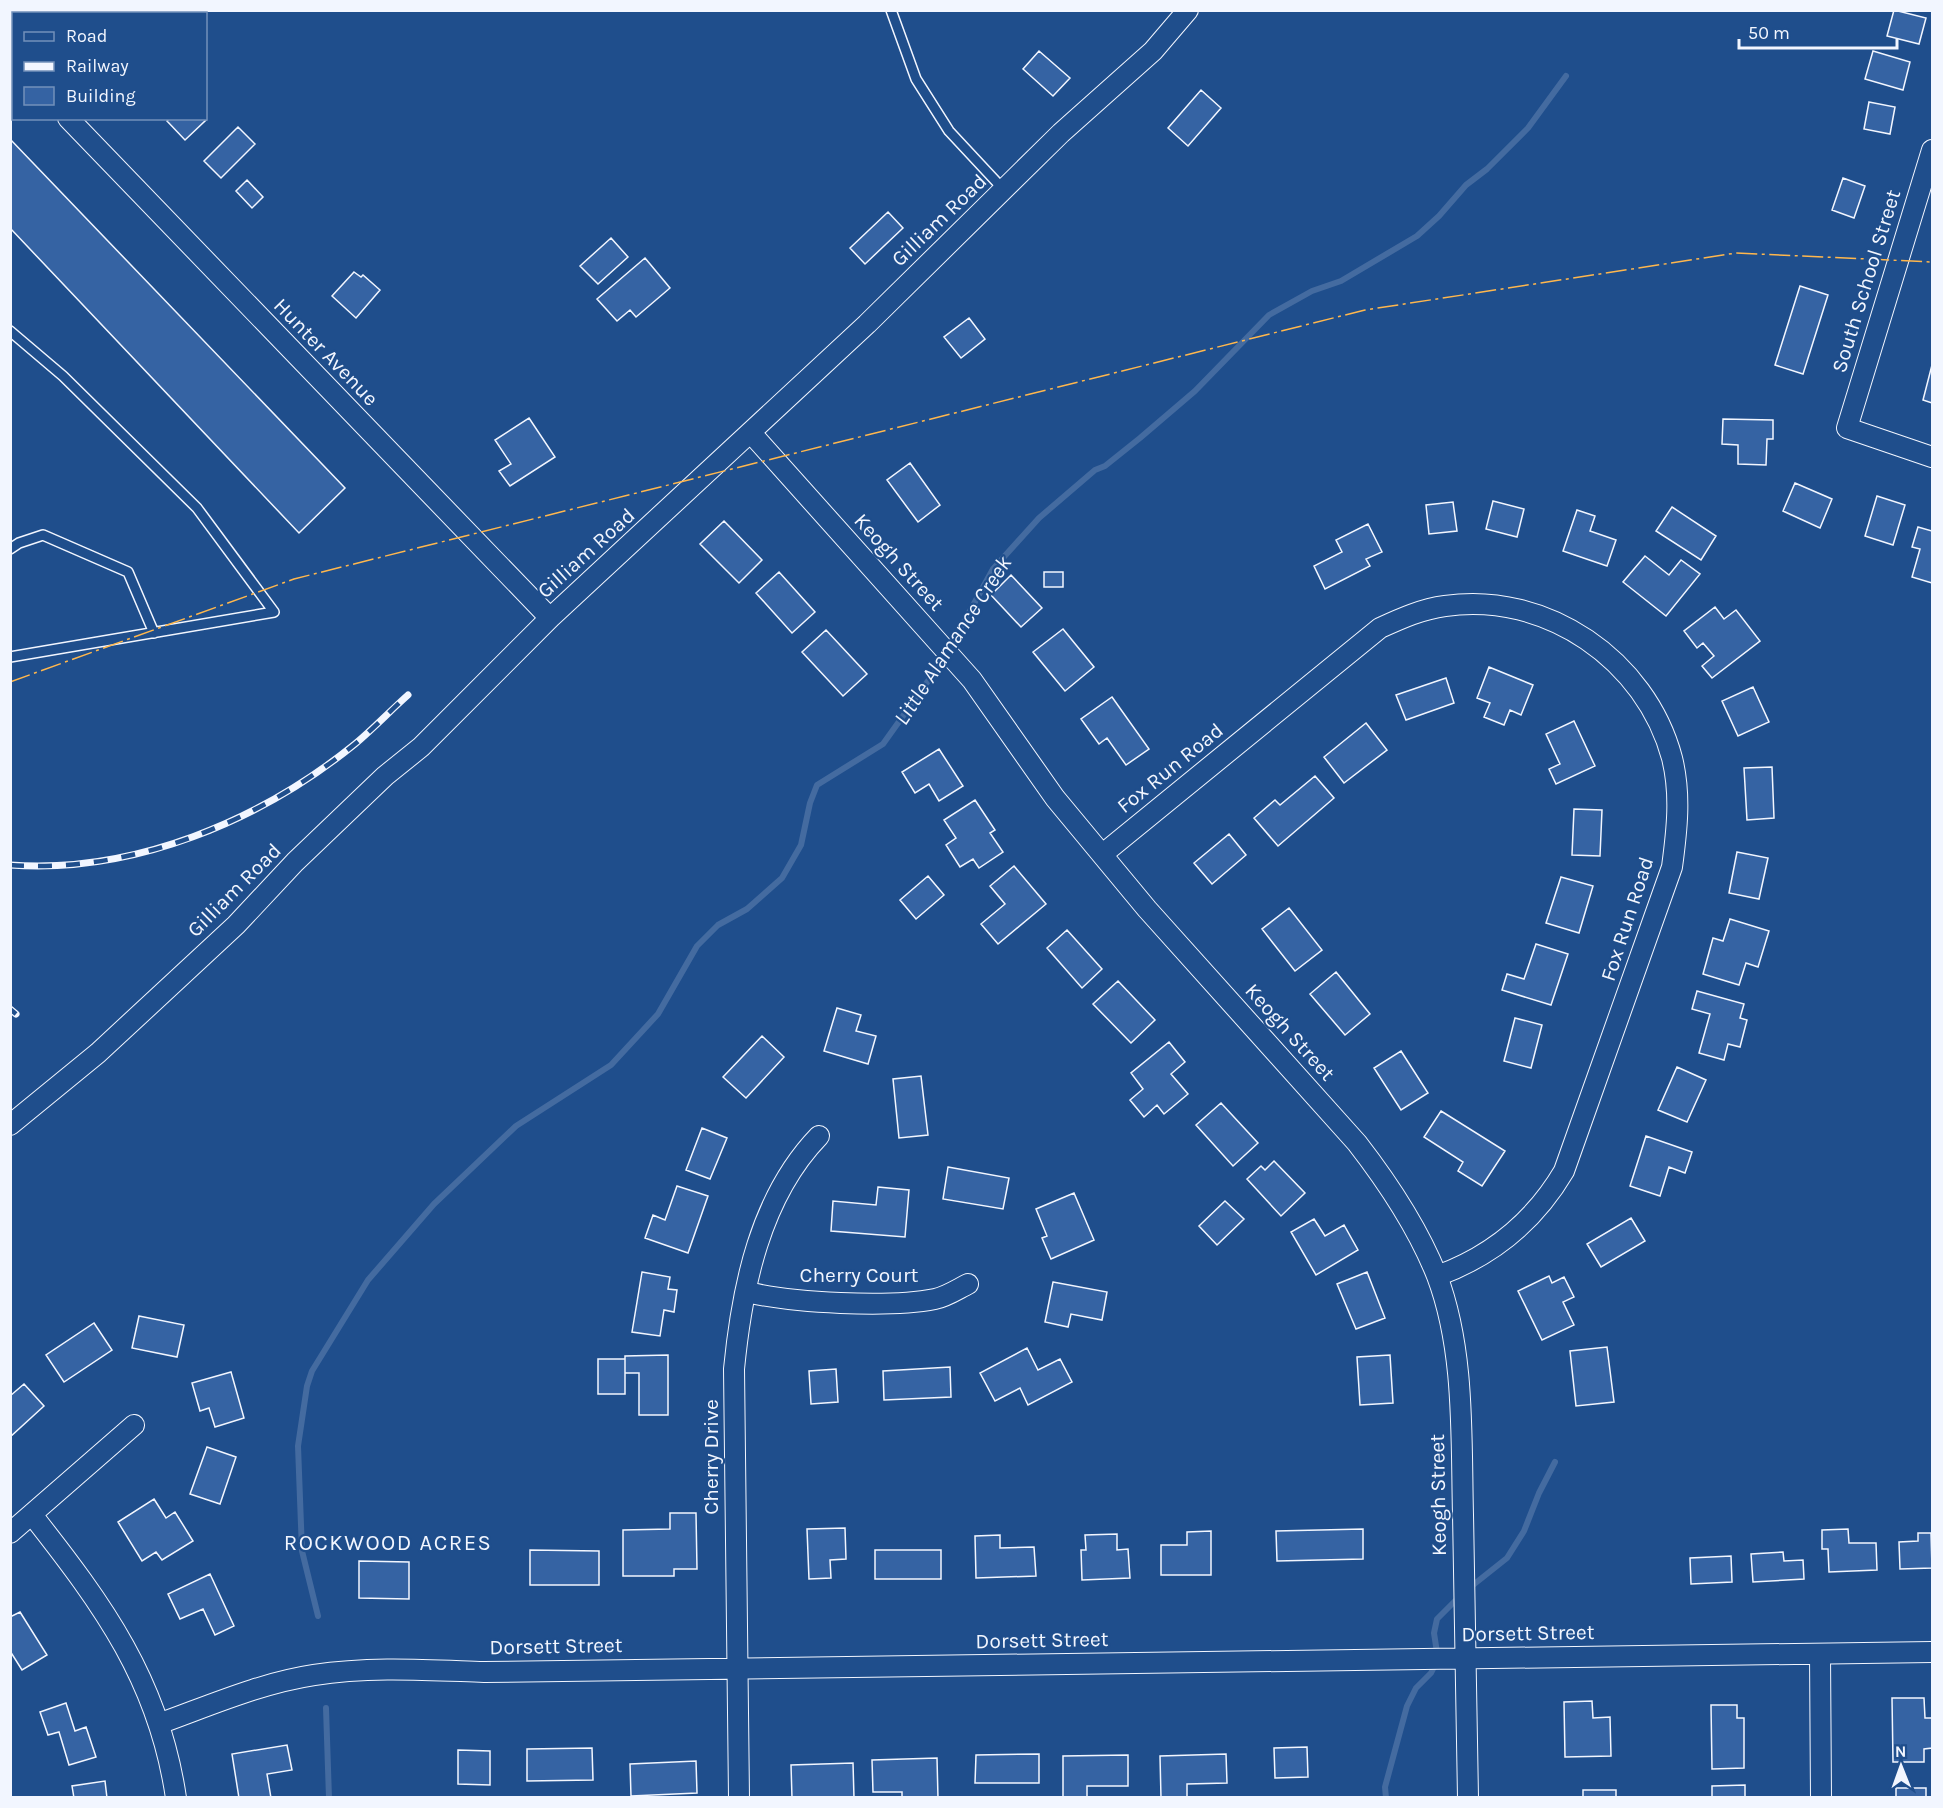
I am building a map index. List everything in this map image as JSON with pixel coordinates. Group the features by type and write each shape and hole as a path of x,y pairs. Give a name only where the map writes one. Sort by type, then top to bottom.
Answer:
{"street":[{"name":"Gilliam Road","path":"10,1125 98,1053 236,925 295,862 385,776 421,747 550,618 751,433 1061,133 1153,51 1188,10"},
{"name":"Hunter Avenue","path":"70,120 550,618"},
{"name":"South School Street","path":"1932,150 1846,428 1932,457"},
{"name":"Keogh Street","path":"751,433 972,680 1055,798 1104,853 1147,909 1357,1143 1380,1173 1410,1222 1437,1276 1449,1323 1461,1405 1468,1797"},
{"name":"Fox Run Road","path":"1104,853 1380,628 1412,613 1446,606 1483,604 1532,612 1574,631 1608,654 1634,681 1654,712 1672,759 1677,783 1678,820 1672,867 1564,1171 1540,1207 1523,1226 1494,1250 1460,1268 1437,1276"},
{"name":"Cherry Drive","path":"739,1797 734,1369 738,1325 754,1256 773,1202 790,1170 819,1136"},
{"name":"Cherry Court","path":"747,1292 773,1298 881,1302 936,1299 968,1284"},
{"path":"10,1533 33,1516 134,1425"},
{"path":"33,1516 112,1621 161,1723 176,1797"},
{"name":"Dorsett Street","path":"161,1723 259,1687 312,1675 353,1670 484,1672 1932,1652"},
{"path":"1820,1654 1821,1797"}],"lane":[{"path":"891,10 916,79 949,131 1004,190"},
{"path":"10,331 63,376 198,508 274,612 10,657"},
{"path":"10,549 19,543 43,536 128,572 153,633"}],"building":[{"path":"1894,10 1926,18 1919,44 1887,36"},
{"path":"1039,51 1070,78 1053,96 1023,69"},
{"path":"1873,51 1910,62 1903,90 1865,79"},
{"path":"1201,90 1221,108 1188,146 1168,128"},
{"path":"1869,102 1895,107 1890,134 1864,129"},
{"path":"168,120 206,120 185,140"},
{"path":"238,127 255,144 221,178 204,161"},
{"path":"10,139 345,488 299,533 10,228"},
{"path":"1843,178 1865,186 1854,218 1832,210"},
{"path":"247,180 263,197 252,208 236,191"},
{"path":"888,212 903,228 865,264 850,248"},
{"path":"611,238 628,257 598,284 580,266"},
{"path":"645,258 670,288 636,317 630,310 617,321 597,299"},
{"path":"354,272 361,277 363,275 380,290 356,318 332,296"},
{"path":"1800,286 1828,295 1803,374 1775,365"},
{"path":"969,318 985,339 961,358 944,337"},
{"path":"1932,365 1932,403 1923,400"},
{"path":"529,418 555,457 510,486 499,471 511,464 495,440"},
{"path":"1723,419 1773,420 1773,439 1767,439 1766,465 1738,464 1738,445 1722,444"},
{"path":"910,463 940,505 918,522 887,480"},
{"path":"1795,483 1832,499 1820,528 1783,511"},
{"path":"1877,496 1905,505 1893,545 1865,536"},
{"path":"1493,501 1524,509 1517,537 1486,529"},
{"path":"1453,502 1457,531 1429,534 1426,505"},
{"path":"1672,507 1716,536 1701,560 1656,531"},
{"path":"1577,510 1595,516 1590,531 1616,540 1607,566 1563,551"},
{"path":"724,521 762,560 739,583 700,544"},
{"path":"1368,524 1382,552 1366,559 1370,566 1325,589 1314,566 1342,552 1336,540"},
{"path":"1918,527 1932,531 1932,583 1912,577 1920,549 1912,547"},
{"path":"1645,556 1669,575 1681,560 1700,574 1666,616 1623,582"},
{"path":"779,572 815,612 792,633 756,593"},
{"path":"1044,572 1063,572 1063,587 1044,587"},
{"path":"1011,575 1042,608 1021,627 991,595"},
{"path":"1715,607 1724,619 1736,610 1760,641 1712,678 1702,666 1714,656 1703,643 1697,648 1684,631"},
{"path":"1063,629 1094,667 1065,691 1033,652"},
{"path":"826,630 867,674 843,696 802,652"},
{"path":"1489,667 1533,685 1521,715 1510,710 1504,725 1484,717 1490,703 1477,698"},
{"path":"1446,678 1454,703 1406,720 1396,695"},
{"path":"1753,687 1769,722 1738,736 1722,701"},
{"path":"1112,697 1149,749 1126,765 1107,738 1099,744 1081,719"},
{"path":"1574,721 1595,766 1556,784 1549,769 1560,764 1546,734"},
{"path":"1366,723 1387,750 1344,783 1324,757"},
{"path":"939,749 963,786 939,801 929,784 915,793 902,772"},
{"path":"1772,767 1774,818 1747,820 1744,768"},
{"path":"1315,776 1334,798 1278,846 1254,818 1275,800 1280,805"},
{"path":"975,800 995,830 990,833 1003,852 979,868 973,859 960,867 946,845 956,838 944,820"},
{"path":"1574,809 1602,810 1600,856 1572,855"},
{"path":"1229,834 1246,855 1212,884 1194,863"},
{"path":"1737,852 1768,858 1759,899 1729,893"},
{"path":"1014,866 1046,904 998,944 981,924 1005,904 990,886"},
{"path":"928,876 944,895 916,919 900,900"},
{"path":"1561,877 1593,886 1579,933 1546,923"},
{"path":"1289,908 1322,950 1295,971 1262,929"},
{"path":"1730,919 1769,931 1758,967 1746,963 1739,985 1703,974 1713,938 1723,941"},
{"path":"1067,930 1102,969 1082,988 1047,948"},
{"path":"1536,944 1568,954 1551,1005 1502,990 1507,974 1524,979"},
{"path":"1336,972 1370,1014 1345,1035 1310,994"},
{"path":"1118,981 1155,1020 1131,1043 1093,1004"},
{"path":"1697,991 1744,1004 1740,1018 1747,1020 1740,1047 1728,1044 1724,1060 1699,1053 1710,1014 1692,1009"},
{"path":"837,1008 861,1015 856,1031 876,1036 868,1064 824,1051"},
{"path":"1515,1018 1542,1025 1531,1068 1504,1061"},
{"path":"762,1036 784,1057 746,1098 723,1077"},
{"path":"1169,1042 1185,1062 1171,1074 1188,1094 1164,1114 1157,1105 1144,1117 1130,1100 1143,1089 1131,1073"},
{"path":"1401,1051 1428,1093 1401,1110 1374,1068"},
{"path":"1677,1067 1706,1080 1687,1122 1658,1110"},
{"path":"921,1076 928,1135 899,1138 893,1079"},
{"path":"1221,1103 1258,1143 1233,1166 1196,1125"},
{"path":"1441,1111 1505,1151 1482,1186 1458,1171 1463,1162 1424,1137"},
{"path":"702,1128 727,1138 710,1179 686,1170"},
{"path":"1646,1136 1692,1152 1685,1173 1669,1167 1660,1196 1630,1186"},
{"path":"1274,1161 1305,1193 1281,1216 1247,1179 1261,1166 1265,1170"},
{"path":"948,1167 1009,1178 1003,1209 943,1199"},
{"path":"677,1186 708,1196 688,1253 645,1238 653,1215 665,1220"},
{"path":"878,1187 909,1190 905,1237 831,1231 833,1201 876,1205"},
{"path":"1074,1193 1094,1240 1051,1259 1042,1238 1047,1236 1036,1209"},
{"path":"1225,1201 1244,1219 1217,1245 1199,1226"},
{"path":"1631,1218 1645,1241 1601,1267 1587,1244"},
{"path":"1314,1219 1325,1236 1344,1225 1358,1250 1316,1275 1291,1232"},
{"path":"642,1272 670,1277 668,1289 677,1290 674,1312 664,1310 660,1336 632,1332"},
{"path":"1367,1272 1385,1318 1356,1329 1337,1284"},
{"path":"1549,1276 1552,1283 1564,1277 1574,1297 1563,1302 1574,1325 1542,1340 1518,1291"},
{"path":"1053,1282 1107,1292 1102,1320 1071,1314 1068,1327 1045,1322"},
{"path":"139,1316 184,1325 177,1357 132,1348"},
{"path":"94,1323 112,1350 64,1382 46,1355"},
{"path":"1607,1347 1614,1402 1576,1406 1570,1351"},
{"path":"1027,1348 1038,1370 1060,1359 1072,1382 1028,1405 1020,1388 995,1401 980,1373"},
{"path":"668,1355 668,1415 639,1415 639,1373 625,1373 625,1356"},
{"path":"1390,1355 1393,1403 1360,1405 1357,1357"},
{"path":"598,1359 625,1359 625,1394 598,1394"},
{"path":"950,1367 951,1397 884,1400 883,1371"},
{"path":"836,1369 838,1402 811,1404 809,1371"},
{"path":"231,1372 244,1418 215,1427 209,1408 200,1411 192,1383"},
{"path":"24,1384 44,1406 10,1437 10,1396"},
{"path":"207,1447 236,1457 220,1504 190,1494"},
{"path":"154,1499 166,1518 175,1512 193,1541 162,1560 156,1552 142,1561 118,1522"},
{"path":"670,1513 696,1513 697,1569 674,1569 674,1576 623,1576 623,1530 670,1529"},
{"path":"845,1528 846,1559 830,1560 831,1578 809,1579 807,1529"},
{"path":"1363,1529 1363,1559 1277,1561 1276,1531"},
{"path":"1848,1529 1849,1543 1876,1543 1877,1570 1829,1572 1828,1549 1822,1549 1822,1530"},
{"path":"1211,1531 1211,1575 1161,1575 1161,1545 1187,1545 1187,1532"},
{"path":"1918,1533 1931,1533 1932,1568 1900,1569 1899,1542 1918,1541"},
{"path":"1117,1534 1117,1550 1128,1549 1130,1578 1082,1580 1081,1550 1086,1550 1085,1535"},
{"path":"1000,1535 1000,1548 1034,1547 1036,1576 976,1578 975,1536"},
{"path":"530,1550 599,1551 599,1585 530,1585"},
{"path":"875,1550 941,1550 941,1579 875,1579"},
{"path":"1783,1552 1784,1561 1803,1560 1804,1579 1753,1582 1751,1554"},
{"path":"1731,1556 1732,1582 1691,1584 1690,1558"},
{"path":"359,1561 409,1562 409,1599 359,1598"},
{"path":"210,1574 234,1626 215,1635 203,1609 180,1619 168,1594"},
{"path":"20,1612 47,1655 22,1670 10,1651 10,1617"},
{"path":"1892,1698 1924,1698 1925,1718 1932,1718 1932,1748 1924,1749 1924,1762 1893,1762"},
{"path":"1592,1701 1593,1718 1610,1717 1611,1756 1565,1757 1564,1702"},
{"path":"66,1703 75,1731 86,1727 96,1757 69,1765 59,1732 48,1735 40,1712"},
{"path":"1711,1705 1737,1705 1737,1718 1744,1718 1744,1768 1712,1769"},
{"path":"287,1745 292,1770 267,1774 271,1798 239,1798 232,1754"},
{"path":"1307,1747 1308,1777 1275,1778 1274,1748"},
{"path":"592,1748 593,1780 527,1781 527,1749"},
{"path":"458,1750 490,1751 490,1785 458,1784"},
{"path":"1039,1754 1039,1783 975,1783 976,1755"},
{"path":"1226,1754 1227,1783 1187,1784 1187,1798 1161,1798 1160,1756"},
{"path":"1128,1755 1128,1786 1087,1786 1087,1798 1063,1798 1063,1756"},
{"path":"937,1758 938,1798 902,1798 902,1792 873,1792 872,1760"},
{"path":"696,1761 697,1793 631,1796 630,1764"},
{"path":"853,1763 854,1798 792,1798 791,1765"},
{"path":"105,1781 107,1798 74,1798 72,1786"},
{"path":"1745,1785 1745,1798 1712,1798 1712,1786"},
{"path":"1896,1788 1926,1788 1926,1798 1896,1798"},
{"path":"1583,1790 1616,1790 1616,1798 1583,1798"}],"waterway":[{"name":"Little Alamance Creek","path":"318,1616 302,1551 298,1446 307,1386 312,1371 368,1280 434,1204 516,1126 611,1065 658,1014 697,946 718,925 747,909 782,878 801,845 810,803 817,785 883,744 943,660 993,569 1039,518 1095,470 1105,466 1195,391 1269,315 1312,291 1341,281 1417,236 1439,216 1466,185 1487,169 1528,128 1566,76"},
{"path":"1468,1589 1507,1558 1524,1531 1539,1493 1555,1462"},
{"path":"1386,1798 1385,1787 1407,1706 1416,1688 1431,1673 1438,1659 1434,1633 1437,1619 1460,1596"},
{"name":"Little Alamance Creek","path":"326,1708 329,1798"}],"railway":[{"path":"10,865 56,866 102,861 148,851 193,837 278,797 318,772 355,744 408,695"},
{"path":"10,1009 16,1014"}],"power":[{"path":"10,682 294,579 1365,310 1736,253 1932,262"}],"district":[{"name":"ROCKWOOD ACRES","path":"388,1542"}]}
